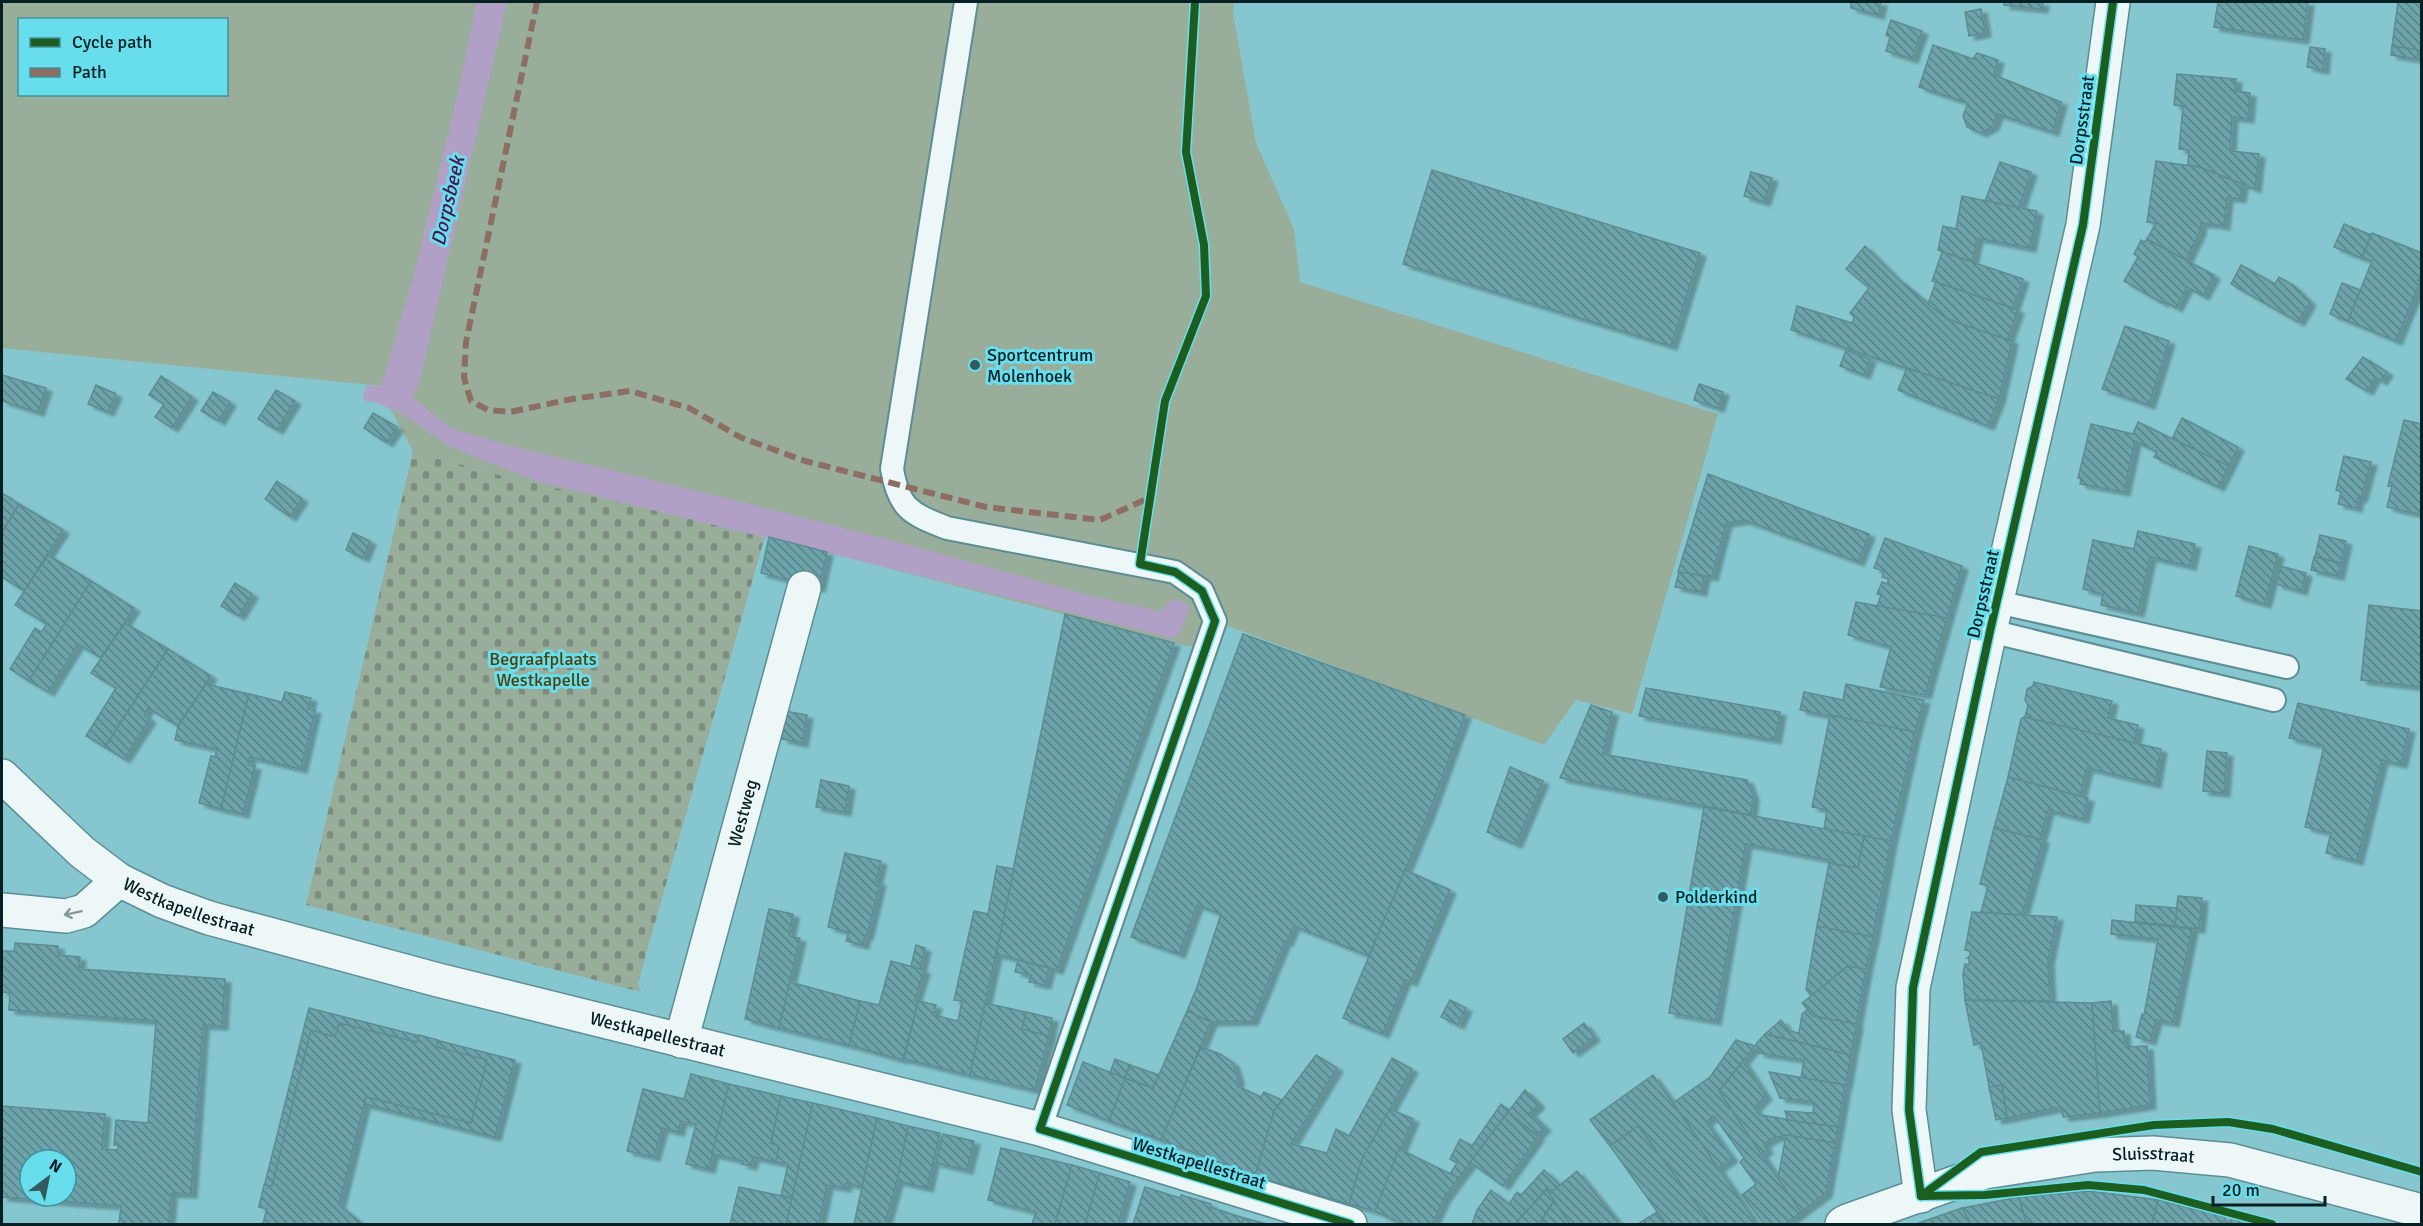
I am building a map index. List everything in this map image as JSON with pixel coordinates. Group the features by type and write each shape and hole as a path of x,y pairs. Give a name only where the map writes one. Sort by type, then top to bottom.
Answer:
{"street":[{"name":"Dorpsstraat","path":"1921,1196 1909,1110 1913,988 1994,616 2083,225 2114,2"},
{"name":"Westweg","path":"681,1041 804,588"},
{"name":"Westkapellestraat","path":"2,776 82,852 120,880 162,901 209,918 438,981 1040,1130 1350,1224"},
{"path":"2,910 66,916 84,911 120,880"},
{"name":"Sluisstraat","path":"1921,1196 1986,1172 2095,1155 2152,1153 2230,1160 2421,1211"},
{"path":"1842,1224 1921,1196"}],"lane":[{"path":"966,2 892,469 900,500 915,515 948,528 1175,572 1202,591 1215,621 1040,1130"},
{"path":"1994,616 2287,667"},
{"path":"1994,616 2274,699"}],"green space":[{"name":"Sportcentrum Molenhoek","path":"2,2 1234,2 1233,13 1256,143 1294,229 1300,282 1718,414 1632,714 1576,700 1544,745 1215,621 1206,648 1185,646 765,536 495,474 413,451 384,397 381,386 2,348"},
{"name":"Begraafplaats Westkapelle","path":"413,451 495,474 765,536 638,983 641,992 306,905"}],"water":[{"name":"Dorpsbeek","path":"477,2 507,2 421,375 413,397 441,421 456,430 515,447 913,546 1087,595 1158,611 1166,607 1171,600 1178,600 1190,607 1179,634 1172,638 536,481 451,447 404,415 377,403 365,401 363,396 367,385 381,386 413,278"}],"building":[{"path":"1851,2 1881,2 1878,15 1851,8"},
{"path":"2004,2 2043,2 2042,9 2004,5"},
{"path":"2218,2 2308,2 2303,40 2214,27"},
{"path":"2398,2 2422,2 2422,51 2392,46"},
{"path":"1981,9 1985,33 1969,36 1965,12"},
{"path":"1891,20 1922,31 1912,59 1886,51 1890,37 1886,35"},
{"path":"1933,45 1973,59 1977,53 1998,60 1994,75 2061,102 2053,132 1997,114 1993,126 1981,133 1967,127 1963,116 1968,103 1919,87"},
{"path":"2392,46 2419,50 2417,59 2391,55"},
{"path":"2310,47 2325,49 2323,70 2307,67"},
{"path":"2177,74 2236,79 2235,91 2250,93 2248,119 2232,117 2230,151 2259,154 2255,189 2199,167 2188,165 2189,150 2179,149 2183,106 2174,105"},
{"path":"2156,161 2199,167 2242,184 2240,199 2227,197 2224,226 2201,223 2200,231 2186,260 2147,239 2156,223 2147,222"},
{"path":"2000,162 2031,172 2019,208 1985,201"},
{"path":"1432,170 1700,253 1671,346 1403,264"},
{"path":"1751,172 1772,178 1764,202 1744,196"},
{"path":"1962,196 2037,211 2030,248 1977,238 1972,262 1938,250 1943,226 1956,229"},
{"path":"2344,224 2371,235 2362,258 2334,247"},
{"path":"2372,233 2422,253 2422,270 2418,280 2421,280 2396,341 2348,321 2372,261 2362,258"},
{"path":"2147,239 2214,275 2203,296 2187,287 2176,308 2164,301 2162,303 2124,281 2138,257 2134,254 2141,240 2145,242"},
{"path":"1865,246 1896,277 1947,319 2012,341 1999,399 1791,330 1797,306 1852,323 1854,317 1850,313 1869,288 1846,269"},
{"path":"1942,252 2023,279 2013,308 1932,281"},
{"path":"2241,265 2275,284 2279,277 2293,285 2310,302 2298,322 2231,284"},
{"path":"1936,282 2018,310 2008,338 2012,341 1947,319 1928,304"},
{"path":"2342,283 2360,290 2348,321 2330,314"},
{"path":"2125,326 2169,341 2149,405 2102,389"},
{"path":"1846,350 1870,359 1864,375 1840,366"},
{"path":"2363,357 2387,372 2381,381 2375,377 2367,391 2346,379"},
{"path":"1907,368 1999,399 1988,426 1898,390"},
{"path":"2,375 46,388 38,412 2,401"},
{"path":"161,376 192,397 172,428 155,417 164,404 149,395"},
{"path":"1699,384 1723,392 1718,408 1694,400"},
{"path":"96,385 116,394 108,412 88,404"},
{"path":"276,390 295,401 277,430 258,419"},
{"path":"213,392 230,402 219,421 201,411"},
{"path":"373,413 397,427 387,443 364,428"},
{"path":"2182,418 2238,447 2229,466 2172,439"},
{"path":"2404,420 2422,424 2422,515 2387,507 2392,486 2388,486"},
{"path":"2138,422 2229,466 2218,487 2154,457 2157,452 2135,441 2124,492 2080,484 2081,479 2078,478 2091,424 2133,434"},
{"path":"2344,456 2371,462 2356,508 2338,504 2341,492 2336,490"},
{"path":"1708,474 1869,534 1858,562 1744,520 1726,523 1712,577 1678,572"},
{"path":"277,481 302,499 290,517 265,499"},
{"path":"2,493 19,504 2,533"},
{"path":"19,504 63,530 24,591 2,577 2,533"},
{"path":"2138,531 2195,544 2190,566 2150,557 2138,613 2101,605 2103,594 2083,589 2093,540 2134,549"},
{"path":"353,533 370,541 363,558 346,550"},
{"path":"2320,535 2346,541 2341,563 2315,557"},
{"path":"769,537 827,552 819,588 761,573"},
{"path":"1885,538 1962,566 1947,618 1877,607 1881,595 1877,594 1882,582 1887,584 1889,579 1882,577 1884,571 1874,568"},
{"path":"2249,546 2278,554 2265,604 2236,596"},
{"path":"48,555 91,581 29,681 10,669 35,628 41,632 47,624 15,605"},
{"path":"2314,557 2341,563 2338,576 2311,570"},
{"path":"2281,566 2306,573 2301,591 2276,584"},
{"path":"1679,572 1704,576 1701,592 1675,587"},
{"path":"91,581 134,608 101,658 78,644 48,692 29,681"},
{"path":"235,583 252,594 239,616 221,606"},
{"path":"1856,602 1947,618 1925,695 1880,687 1891,647 1848,635"},
{"path":"2369,605 2422,611 2422,687 2361,680"},
{"path":"1065,614 1174,643 1057,970 996,954"},
{"path":"125,623 168,649 105,747 86,736 116,688 91,673"},
{"path":"1243,634 1465,715 1429,813 1369,956 1294,926 1287,942 1285,941 1252,1021 1211,1022 1187,1011 1221,914 1197,905 1179,954 1131,937"},
{"path":"168,649 211,676 178,726 148,708 144,715 150,719 124,759 105,747"},
{"path":"2034,682 2112,701 2108,718 2138,725 2134,744 2025,717 2028,705 2025,700 2027,689 2033,686"},
{"path":"206,684 249,694 221,809 199,803 211,756 215,757 217,749 175,740 178,726"},
{"path":"1846,684 1924,700 1915,732 1800,710 1804,692 1843,700"},
{"path":"1646,688 1780,712 1775,740 1639,716"},
{"path":"285,692 311,698 308,709 315,710 301,769 250,757 248,765 255,766 243,814 221,809 249,694 282,702"},
{"path":"2298,703 2409,729 2401,764 2382,760 2357,861 2326,853 2331,833 2305,827 2324,746 2289,738"},
{"path":"1591,705 1612,712 1603,754 1747,780 1753,796 1751,815 1560,778"},
{"path":"785,711 807,715 802,743 782,739"},
{"path":"1830,715 1915,732 1891,841 1824,829 1827,810 1812,807"},
{"path":"2024,717 2161,749 2155,784 2087,768 2080,797 2008,777 2021,719"},
{"path":"2207,751 2227,753 2224,793 2203,791"},
{"path":"1510,767 1543,781 1516,844 1487,832"},
{"path":"2008,777 2088,798 2083,819 2048,810 2040,839 1994,828"},
{"path":"821,780 849,786 845,812 816,807"},
{"path":"1704,807 1864,836 1858,868 1746,844 1715,1021 1669,1013"},
{"path":"1994,828 2043,840 2022,915 1981,912 1988,886 1980,884"},
{"path":"1864,836 1891,841 1873,937 1817,926 1829,863 1858,868"},
{"path":"845,853 881,861 876,882 880,882 863,945 846,941 849,932 828,927"},
{"path":"997,866 1014,869 970,1075 904,1059 918,1001 936,1005 933,1015 958,1021 962,1001 954,1000 974,911 988,914"},
{"path":"1405,870 1450,890 1411,982 1405,980 1383,1034 1343,1018"},
{"path":"2178,896 2202,898 2199,929 2175,926"},
{"path":"2136,905 2177,908 2175,926 2135,922"},
{"path":"769,909 793,914 789,936 800,938 779,1028 745,1019"},
{"path":"1972,912 2057,917 2048,961 2050,1001 1965,1000 1963,974 1965,964 1969,965 1969,958 1967,958 1970,956 1970,951 1965,950"},
{"path":"2112,920 2192,929 2173,1023 2156,1020 2150,1041 2136,1037 2142,1014 2144,1015 2158,939 2111,934"},
{"path":"1817,926 1873,937 1866,969 1848,966 1811,996 1806,989"},
{"path":"15,943 58,946 58,955 80,957 79,969 225,979 222,1026 203,1025 191,1194 171,1193 169,1224 119,1224 121,1206 78,1203 78,1148 18,1148 18,1198 2,1197 2,1106 105,1114 102,1149 118,1150 118,1145 114,1145 116,1120 148,1123 156,1021 9,1010 10,993 2,992 2,951 14,951"},
{"path":"916,945 925,948 920,969 911,966"},
{"path":"1018,960 1049,968 1045,985 1029,982 1031,975 1015,972"},
{"path":"891,961 924,970 915,1000 918,1001 903,1060 849,1045 860,1001 879,1005"},
{"path":"1848,966 1866,969 1856,1024 1813,1016 1802,1003"},
{"path":"790,982 860,1001 849,1045 779,1028"},
{"path":"1450,1000 1466,1008 1458,1025 1441,1017"},
{"path":"1965,1000 2092,1003 2100,1113 2063,1117 2061,1107 2007,1118 2002,1085 1989,1087 1981,1043 1974,1045"},
{"path":"2111,1001 2113,1031 2124,1031 2125,1047 2147,1046 2150,1105 2100,1113 2092,1003"},
{"path":"985,1003 1026,1012 1022,1029 1049,1036 1035,1090 970,1075"},
{"path":"309,1008 515,1060 495,1137 364,1104 339,1205 362,1224 263,1224 267,1209 259,1207"},
{"path":"1807,1010 1813,1016 1857,1024 1851,1055 1765,1034 1781,1020 1789,1031 1799,1033 1802,1014"},
{"path":"1187,1011 1211,1022 1161,1140 1109,1121 1125,1078 1153,1088"},
{"path":"1026,1012 1052,1018 1049,1036 1022,1029"},
{"path":"339,1023 417,1042 419,1035 438,1040 437,1047 487,1060 471,1123 366,1097 339,1205 362,1224 263,1224 267,1209 259,1207 264,1185 272,1186 311,1030 335,1037"},
{"path":"1584,1023 1594,1037 1573,1053 1563,1039"},
{"path":"1765,1034 1851,1055 1846,1085 1801,1078 1804,1060 1759,1053 1756,1044"},
{"path":"1736,1040 1755,1046 1719,1091 1801,1212 1785,1224 1764,1224 1742,1195 1756,1184 1740,1162 1744,1158 1714,1116 1706,1122 1732,1158 1718,1168 1673,1103 1710,1077"},
{"path":"1201,1047 1220,1054 1233,1063 1238,1079 1237,1086 1261,1097 1264,1092 1282,1100 1274,1111 1255,1176 1161,1140"},
{"path":"1316,1055 1337,1068 1291,1144 1327,1153 1336,1129 1349,1136 1392,1058 1412,1069 1362,1159 1349,1204 1255,1176 1274,1111"},
{"path":"1115,1059 1130,1065 1125,1078 1110,1073"},
{"path":"1743,1061 1766,1096 1754,1108 1760,1115 1838,1127 1835,1143 1786,1135 1773,1138 1764,1144 1767,1150 1761,1154 1719,1091"},
{"path":"1083,1062 1125,1078 1109,1121 1067,1105"},
{"path":"1130,1065 1159,1075 1153,1088 1125,1078"},
{"path":"1769,1072 1845,1085 1838,1127 1788,1120 1785,1111 1813,1113 1814,1102 1780,1098"},
{"path":"691,1074 729,1084 709,1169 686,1164 696,1124 681,1121 678,1132 662,1128 654,1157 627,1151 643,1089 684,1099"},
{"path":"1653,1075 1757,1224 1711,1224 1638,1126 1610,1146 1590,1120"},
{"path":"729,1084 781,1096 771,1143 779,1146 776,1162 753,1157 751,1166 742,1164 743,1161 712,1154"},
{"path":"2002,1085 2007,1118 1996,1120 1989,1087"},
{"path":"1525,1090 1539,1104 1530,1113 1545,1127 1537,1135 1508,1112"},
{"path":"781,1096 813,1103 792,1198 781,1196 788,1164 776,1162 779,1146 771,1143"},
{"path":"813,1103 877,1118 862,1187 846,1183 845,1188 827,1185 819,1224 786,1224"},
{"path":"1501,1104 1509,1110 1508,1112 1459,1178 1450,1174 1457,1163 1450,1159 1460,1139 1472,1146"},
{"path":"1390,1109 1413,1119 1375,1211 1349,1204 1362,1159"},
{"path":"1508,1112 1538,1137 1503,1186 1470,1162"},
{"path":"877,1118 908,1126 897,1181 885,1224 870,1222 869,1224 854,1224"},
{"path":"908,1126 940,1133 927,1188 897,1181"},
{"path":"1638,1126 1711,1224 1666,1224 1610,1146"},
{"path":"943,1134 974,1141 967,1170 936,1163"},
{"path":"1786,1135 1835,1143 1826,1193 1801,1212 1778,1178"},
{"path":"1001,1148 1072,1165 1055,1224 1032,1224 1036,1212 988,1200"},
{"path":"1399,1149 1459,1178 1445,1197 1432,1224 1402,1224 1375,1211"},
{"path":"1072,1165 1100,1173 1085,1224 1055,1224"},
{"path":"1544,1170 1560,1185 1549,1194 1547,1189 1515,1224 1472,1224 1477,1210 1491,1190 1509,1204 1517,1192 1521,1195"},
{"path":"1577,1171 1619,1224 1570,1224 1549,1194"},
{"path":"1100,1173 1130,1182 1118,1224 1085,1224"},
{"path":"739,1187 792,1198 786,1224 730,1224"},
{"path":"1145,1187 1180,1198 1181,1195 1211,1204 1210,1207 1244,1218 1242,1224 1133,1224"},
{"path":"1547,1189 1554,1201 1539,1224 1515,1224"},
{"path":"2089,1191 2158,1200 2152,1224 2032,1224 2030,1221 2026,1223 2019,1197"},
{"path":"2019,1197 2026,1223 2030,1221 2032,1224 1971,1224 1962,1208"},
{"path":"2158,1200 2226,1217 2222,1224 2152,1224"},
{"path":"1554,1201 1570,1224 1546,1224 1542,1220"},
{"path":"1962,1208 1971,1224 1916,1224"},
{"path":"1657,1212 1666,1224 1638,1224"},
{"path":"1244,1218 1267,1224 1242,1224"},
{"path":"2232,1218 2253,1224 2230,1224"}],"marked path":[{"path":"537,2 466,342 464,378 471,401 488,410 510,412 572,399 630,391 689,408 742,438 805,461 986,507 1100,520 1151,497"}],"cycle path":[{"path":"1195,2 1186,152 1204,245 1206,296 1165,401 1140,564 1175,572 1202,591 1215,621 1040,1129 1350,1224"},
{"path":"1921,1196 1909,1110 1913,988 1990,631 2083,225 2113,2"},
{"path":"1921,1196 1981,1152 2154,1125 2228,1122 2273,1129 2422,1172"},
{"path":"1921,1196 1985,1195 2088,1185 2144,1190 2272,1224"}],"place":[{"name":"Sportcentrum Molenhoek","path":"975,365"},
{"name":"Polderkind","path":"1663,897"}]}
